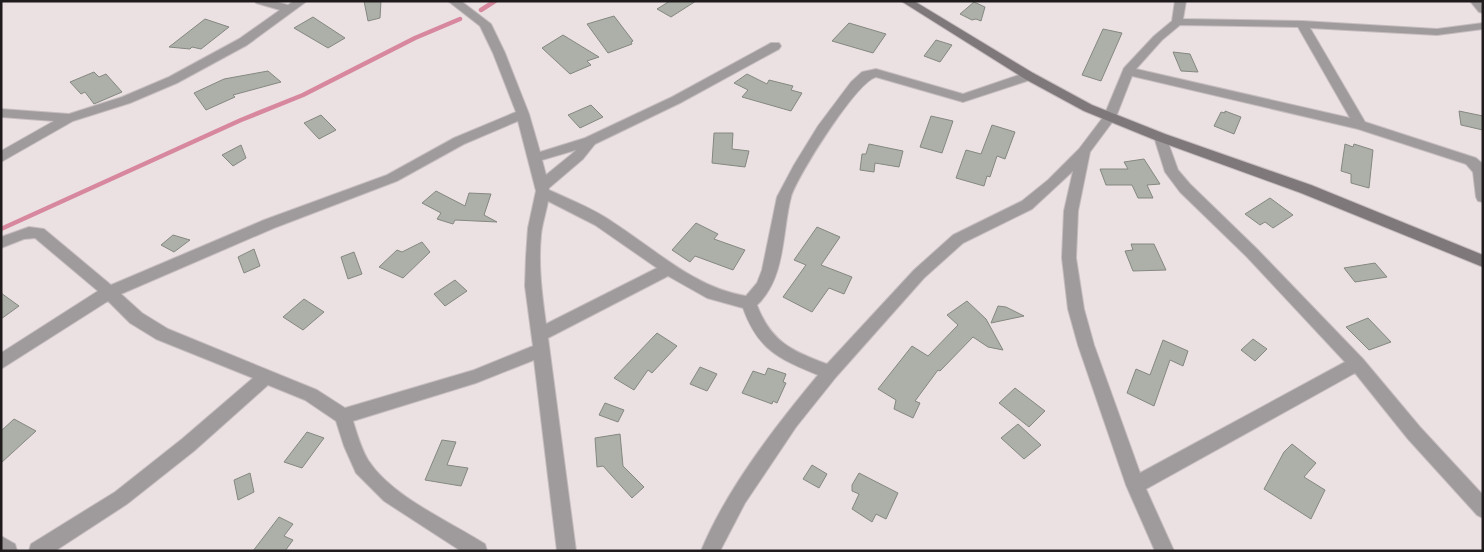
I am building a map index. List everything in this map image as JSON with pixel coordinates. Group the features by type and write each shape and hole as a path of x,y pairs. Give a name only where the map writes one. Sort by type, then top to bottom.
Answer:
{"street":[{"path":"260,1 290,9"},
{"path":"1,157 69,118 126,100 173,80 242,42 302,1"},
{"path":"453,1 485,24 499,52 523,114 542,190 532,255 533,286 567,551"},
{"path":"906,1 1067,98 1160,137 1306,189 1483,261"},
{"path":"710,551 739,498 790,422 830,372 918,274 958,239 1027,205 1053,183 1084,151 1110,117 1128,71 1158,38 1176,22 1181,1"},
{"path":"1475,1 1483,10"},
{"path":"1176,22 1302,24 1437,32 1483,26"},
{"path":"1302,24 1360,125"},
{"path":"534,158 590,141 676,100 775,46"},
{"path":"1128,71 1360,125 1471,161 1481,172 1483,197"},
{"path":"542,190 606,225 669,269 714,293 749,303 761,291 776,240 784,196 829,121 855,84 866,75 876,73 963,98 1029,76"},
{"path":"1,113 69,118"},
{"path":"1,362 109,292 269,224 392,178 459,142 523,114"},
{"path":"1160,137 1172,172 1185,188 1282,284 1357,364 1414,433 1483,509"},
{"path":"542,190 578,156 590,141"},
{"path":"1084,151 1071,211 1069,258 1076,309 1102,393 1135,485 1164,551"},
{"path":"1,243 30,232 39,233 109,292 136,318 162,334 311,395 343,416 351,444 358,458 367,472 383,488 478,551"},
{"path":"343,416 476,376 669,269"},
{"path":"749,303 758,325 772,344 784,352 830,372"},
{"path":"1135,485 1357,364"},
{"path":"38,551 128,492 188,445 267,376"},
{"path":"1,546 8,551"}],"building":[{"path":"364,1 381,1 380,18 368,21"},
{"path":"670,1 696,1 671,17 657,9"},
{"path":"974,2 985,7 981,21 972,20 960,14"},
{"path":"614,16 633,41 631,42 632,44 608,53 587,24"},
{"path":"313,17 345,38 328,48 294,28"},
{"path":"205,19 229,27 201,49 169,47"},
{"path":"849,23 886,34 873,53 832,41"},
{"path":"1103,29 1122,33 1101,81 1082,75"},
{"path":"563,35 599,57 587,61 591,65 570,74 542,48"},
{"path":"936,40 952,45 940,62 924,56"},
{"path":"1173,52 1190,54 1198,72 1181,71"},
{"path":"268,71 281,82 233,95 235,97 206,110 194,93 224,79"},
{"path":"94,72 99,77 106,74 122,92 94,104 85,92 81,94 70,82"},
{"path":"747,74 767,84 769,80 793,86 791,90 802,93 791,111 742,97 748,90 734,83"},
{"path":"591,105 603,117 580,128 568,115"},
{"path":"1225,111 1241,117 1234,134 1214,126 1221,112 1225,113"},
{"path":"1459,111 1483,116 1483,130 1461,125"},
{"path":"321,115 336,130 319,139 304,123"},
{"path":"931,116 953,121 942,153 920,147"},
{"path":"992,125 1015,132 1005,159 997,156 990,177 987,176 984,186 956,178 966,150 981,154"},
{"path":"714,133 733,133 732,149 749,151 745,167 712,163"},
{"path":"869,144 903,151 899,167 875,163 874,172 860,170 862,154 866,154"},
{"path":"1345,144 1353,147 1354,144 1373,150 1369,188 1351,183 1351,174 1341,171"},
{"path":"241,145 246,158 233,166 222,155"},
{"path":"1144,159 1160,184 1147,185 1153,198 1138,198 1132,185 1106,185 1100,169 1128,169 1124,162"},
{"path":"436,191 465,206 469,193 491,194 484,215 497,222 455,220 453,224 437,219 441,213 422,203"},
{"path":"1270,198 1293,215 1273,228 1265,222 1260,225 1245,214"},
{"path":"696,223 718,234 714,239 745,250 733,270 695,256 690,262 672,250"},
{"path":"817,227 840,237 821,265 852,277 844,294 829,288 812,312 783,297 806,265 794,260"},
{"path":"173,235 190,240 174,252 161,245"},
{"path":"422,242 430,252 403,278 379,267 397,250 402,252"},
{"path":"1131,244 1154,244 1166,270 1133,271 1125,251 1133,250"},
{"path":"254,249 260,266 244,273 238,257"},
{"path":"354,252 362,274 348,279 341,257"},
{"path":"1375,263 1387,277 1355,282 1344,268"},
{"path":"455,280 467,291 445,306 434,294"},
{"path":"1,293 19,306 1,319"},
{"path":"304,299 324,312 303,330 283,317"},
{"path":"967,301 986,319 1003,350 988,347 973,337 940,371 938,370 915,401 920,403 913,418 894,409 896,400 878,389 912,346 928,356 958,325 947,315"},
{"path":"998,306 1006,307 1024,316 991,323"},
{"path":"1368,318 1391,342 1369,350 1346,327"},
{"path":"657,333 677,346 652,373 648,370 634,390 614,378"},
{"path":"1253,339 1267,349 1255,361 1241,350"},
{"path":"1163,340 1188,351 1183,366 1170,360 1154,406 1127,393 1136,369 1150,375"},
{"path":"700,367 717,374 707,391 690,384"},
{"path":"768,368 786,374 783,382 786,383 777,403 773,401 772,404 742,393 753,371 765,375"},
{"path":"1015,388 1045,411 1029,427 999,403"},
{"path":"605,403 624,410 618,422 599,415"},
{"path":"14,419 36,431 1,463 1,431"},
{"path":"1018,424 1041,445 1024,459 1001,438"},
{"path":"307,432 324,438 302,468 284,462"},
{"path":"620,434 623,466 644,487 632,498 603,466 597,467 595,438"},
{"path":"442,440 456,442 447,465 468,468 461,486 425,480"},
{"path":"1292,444 1316,463 1304,477 1325,490 1311,519 1264,489 1284,452"},
{"path":"812,465 827,474 819,488 803,479"},
{"path":"250,473 254,492 238,500 234,480"},
{"path":"859,473 898,493 886,519 876,514 872,522 852,509 859,494 852,491 852,485"},
{"path":"279,517 293,524 284,536 293,540 285,551 253,551"}],"waterway":[{"path":"481,10 495,1"},
{"path":"1,229 241,120 303,95 415,38 460,19"}]}
